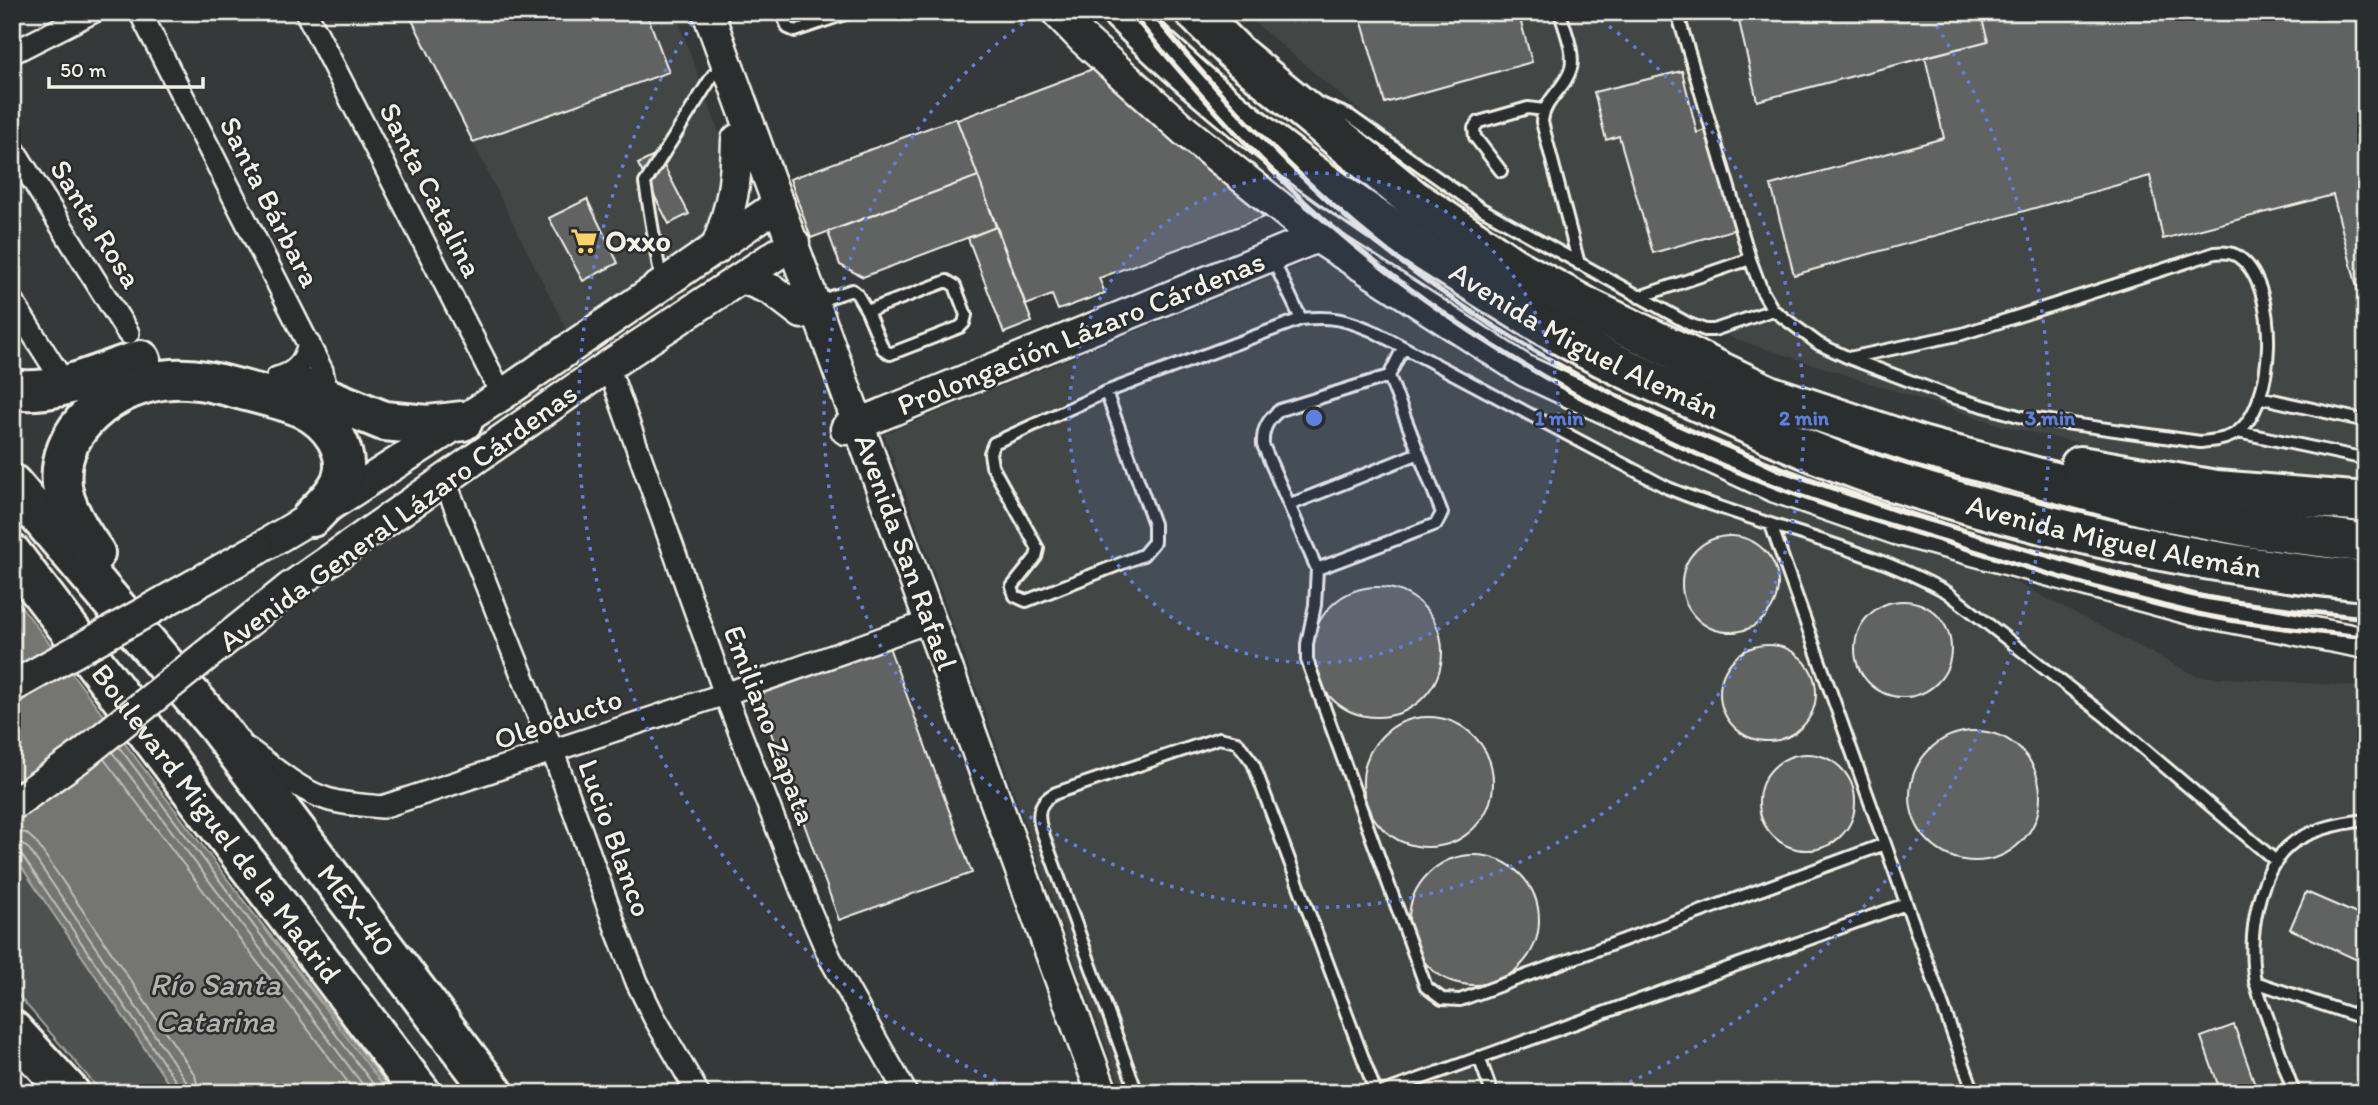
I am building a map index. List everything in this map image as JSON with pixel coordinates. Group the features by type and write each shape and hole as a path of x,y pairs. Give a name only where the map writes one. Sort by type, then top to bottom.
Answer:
{"highway":[{"name":"Avenida Miguel Alemán","path":"1122,12 1227,109 1318,180 1414,245 1550,329 1651,381 1780,438 1891,481 2020,518 2228,564 2366,581"},
{"name":"Avenida Miguel Alemán","path":"1195,12 1239,56 1413,199 1513,267 1590,309 1769,396 1921,446 2154,509 2259,529 2366,543"},
{"path":"12,390 45,390 66,386 148,358 180,355 226,363 300,393 384,421 428,425 463,421"},
{"path":"139,635 69,510 62,477 65,457 81,424 93,410 108,399 141,385 173,379 300,393 339,443 344,463 341,482 312,517"},
{"path":"1921,446 1985,449 2216,490 2366,502"},
{"name":"Boulevard Miguel de la Madrid","path":"12,484 217,726"},
{"name":"Boulevard Miguel de la Madrid","path":"12,554 421,1093"},
{"name":"MEX-40","path":"217,726 494,1093"},
{"path":"12,1030 70,1093"}],"street":[{"path":"12,53 93,12"},
{"name":"Santa Bárbara","path":"140,12 309,344 324,380 300,393"},
{"name":"Santa Catalina","path":"306,12 502,395"},
{"name":"Avenida San Rafael","path":"689,12 737,140 772,209"},
{"name":"Avenida San Rafael","path":"708,12 772,209 808,308 924,624 1102,1093"},
{"path":"1057,12 1185,131 1317,237 1525,371 1773,486 1896,529 2149,599 2234,619 2366,643"},
{"path":"716,249 732,205 736,182 737,140"},
{"name":"Santa Rosa","path":"12,147 128,333"},
{"name":"Avenida General Lázaro Cárdenas","path":"12,687 312,517 502,395 772,209"},
{"name":"Prolongación Lázaro Cárdenas","path":"853,427 1317,237"},
{"name":"Avenida General Lázaro Cárdenas","path":"12,805 77,759 291,587 608,366 787,248"},
{"path":"743,278 808,308"},
{"path":"12,301 66,386"},
{"path":"300,393 286,376 300,365 309,344"},
{"name":"Emiliano Zapata","path":"608,366 725,694 830,958 906,1093"},
{"name":"Lucio Blanco","path":"444,479 553,752 637,982 653,1017 698,1093"},
{"name":"Avenida San Rafael","path":"924,624 1083,1093"},
{"name":"Oleoducto","path":"217,726 300,787 316,795 330,800 382,807 725,694 924,624"}],"lane":[{"path":"781,12 788,28 794,31 851,12"},
{"path":"1559,12 1571,52 1571,68 1544,110 1543,128 1579,264"},
{"path":"1677,12 1750,259 1762,291 1773,310 1819,344 1849,358 1952,397 2036,420 2200,442 2226,438 2238,432 2249,421 2259,397 2268,353 2269,328 2258,282 2240,258 2228,252 2215,253 1962,334 1849,358"},
{"path":"662,286 645,183 713,75"},
{"path":"1285,94 1325,105 1350,116 1461,197 1639,297 1705,330 1714,330 1773,310"},
{"path":"1502,171 1475,137 1474,128 1479,122 1528,108 1544,110"},
{"path":"1271,255 1301,319"},
{"path":"1639,297 1750,259"},
{"path":"808,308 852,290 867,311 883,349 890,354 960,327 965,320 954,286 947,281 867,311"},
{"path":"1106,392 1154,524 1154,542 1143,555 1026,601 1015,597 1013,587 1036,557 1038,549 992,466 990,453 994,443 1106,392 1301,319 1327,316 1350,321 1648,478 1699,501 1889,565 1947,592 2104,715 2277,862"},
{"path":"1403,348 1389,376 1280,410 1270,418 1263,434 1263,444 1317,569 1307,660 1426,987 1442,999 1460,1000 1885,844"},
{"path":"1317,569 1441,520 1442,513 1389,376"},
{"path":"2259,397 2366,421"},
{"path":"2238,432 2366,458"},
{"path":"1289,505 1419,453"},
{"path":"1771,525 1974,1093"},
{"path":"1137,1093 1040,823 1040,807 1043,800 1056,793 1219,738 1228,738 1237,742 1253,763 1376,1093"},
{"path":"2294,1093 2255,982 2252,954 2259,895 2277,862 2293,843 2318,830 2346,822 2366,820"},
{"path":"1381,1093 1906,904"},
{"path":"2255,982 2366,1019"},
{"path":"1479,1057 1492,1093"}],"shaded area":[{"path":"408,12 675,12 756,234 582,361"},
{"path":"1242,12 2366,12 2366,482 2255,483 2000,425 1735,339 1458,194"},
{"path":"1326,254 1552,403 2019,584 2196,676 2366,687 2366,1093 1123,1093 884,434"},
{"name":"Río Santa Catarina","path":"12,604 392,1093 102,1093 12,988"}],"water":[{"name":"Río Santa Catarina","path":"12,594 389,1093 175,1093 12,853"}],"building":[{"path":"408,12 646,12 669,72 473,142"},
{"path":"1359,12 1518,12 1532,62 1385,103"},
{"path":"1737,12 1980,12 1988,41 1757,101"},
{"path":"1980,12 2366,12 2366,322 2333,195 2163,239 2150,176 1794,275 1771,185 1944,138 1925,57 1988,41"},
{"path":"1098,67 1264,217 1099,278 1105,293 1058,310 1052,295 1026,305 957,120"},
{"path":"1682,71 1697,133 1709,128 1736,229 1653,253 1619,136 1606,140 1594,92"},
{"path":"956,118 978,176 811,238 790,179"},
{"path":"658,154 689,214 669,224 638,164"},
{"path":"978,176 996,227 863,277 840,265 828,232"},
{"name":"Oxxo","path":"587,199 618,263 583,281 549,218"},
{"path":"996,227 1032,322 1004,333 968,238"},
{"path":"1730,536 1748,540 1764,550 1774,566 1778,584 1774,602 1764,618 1748,628 1730,632 1712,628 1696,618 1686,602 1682,584 1686,566 1696,550 1712,540"},
{"path":"1377,587 1402,592 1423,606 1437,627 1442,652 1437,677 1423,698 1402,712 1377,717 1352,712 1331,698 1317,677 1312,652 1317,627 1331,606 1352,592"},
{"path":"1903,601 1921,604 1937,615 1948,631 1951,649 1948,667 1937,683 1921,694 1903,697 1885,694 1869,683 1858,667 1855,649 1858,631 1869,615 1885,604"},
{"path":"1768,645 1786,649 1802,659 1812,675 1816,693 1812,711 1802,727 1786,737 1768,741 1750,737 1734,727 1724,711 1720,693 1724,675 1734,659 1750,649"},
{"path":"889,647 972,873 839,920 757,694"},
{"path":"1428,717 1453,722 1474,736 1488,757 1493,782 1488,807 1474,828 1453,842 1428,847 1403,842 1382,828 1368,807 1363,782 1368,757 1382,736 1403,722"},
{"path":"1975,731 2000,736 2021,750 2035,771 2040,796 2035,821 2021,842 2000,856 1975,861 1950,856 1929,842 1915,821 1910,796 1915,771 1929,750 1950,736"},
{"path":"1807,754 1825,758 1841,768 1851,784 1855,802 1851,820 1841,836 1825,846 1807,850 1789,846 1773,836 1763,820 1759,802 1763,784 1773,768 1789,758"},
{"path":"1474,855 1499,860 1520,874 1534,895 1539,920 1534,945 1520,966 1499,980 1474,985 1449,980 1428,966 1414,945 1409,920 1414,895 1428,874 1449,860"},
{"path":"2306,892 2366,918 2366,964 2290,929"},
{"path":"2234,1025 2258,1093 2221,1093 2201,1037"}],"railway":[{"path":"1130,12 1227,124 1326,222 1453,319 1498,349 1589,402 1683,448 1782,489 2038,571 2211,617 2366,637"},
{"path":"1151,12 1248,122 1300,175 1354,224 1421,277 1491,325 1564,368 1640,407 1717,442 1796,473 1876,502 2043,554 2190,594 2261,606 2366,618"}],"place":[{"name":"Oxxo","path":"584,241"}]}
